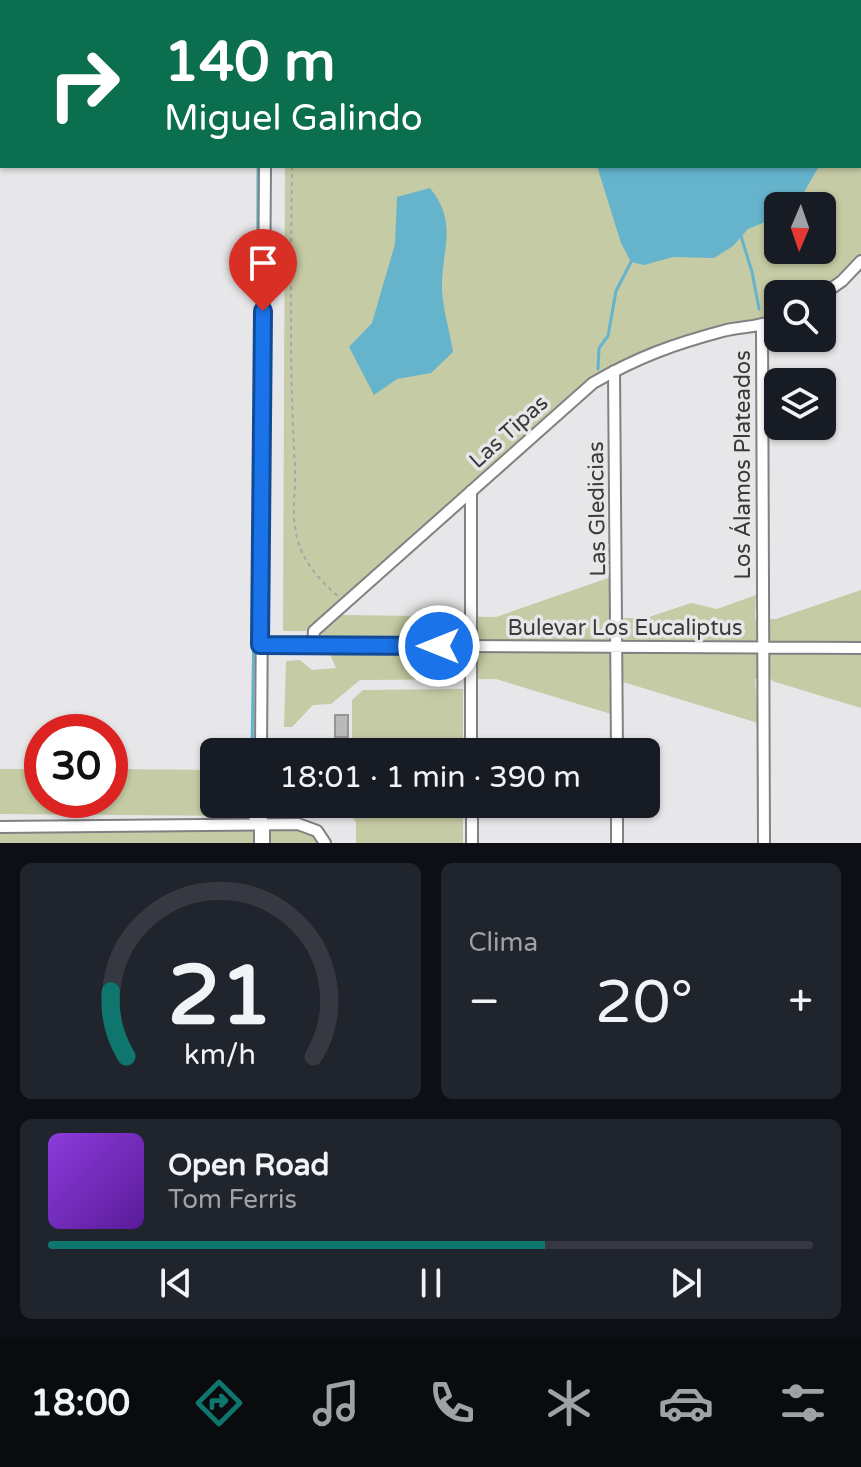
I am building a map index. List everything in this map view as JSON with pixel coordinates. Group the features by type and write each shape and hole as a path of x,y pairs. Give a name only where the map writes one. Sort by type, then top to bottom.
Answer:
{"main road":[{"path":"262,824 262,843"}],"street":[{"path":"261,738 265,168"},
{"path":"836,285 861,261"},
{"name":"Las Tipas","path":"313,645 314,631 593,383 648,353 729,330 762,327"},
{"name":"Los Álamos Plateados","path":"762,327 764,843"},
{"name":"Las Gledicias","path":"614,371 617,738"},
{"path":"471,491 471,738"},
{"name":"Bulevar Los Eucaliptus","path":"260,645 861,648"},
{"path":"256,818 262,824"},
{"path":"262,818 262,824"},
{"path":"472,818 472,843"},
{"path":"617,818 617,843"},
{"path":"0,827 309,826 325,843"}],"path":[{"path":"292,168 292,403 297,488 294,526 313,575 345,603"}],"green space":[{"path":"285,168 861,168 861,261 836,282 764,280 764,322 729,330 614,371 314,631 283,631"},
{"path":"611,577 609,618 646,618 691,603 717,609 756,595 755,619 776,619 861,590 861,708 771,679 755,679 758,723 623,682 623,679 609,679 611,714 496,679 360,680 331,704 313,705 292,727 284,727 286,661 300,660 312,670 336,668 321,633 342,615 496,617"},
{"path":"463,689 463,738 352,738 352,700 363,690"},
{"path":"0,769 24,769 24,814 0,814"},
{"path":"128,769 200,770 200,816 128,815"},
{"path":"352,818 463,818 463,843 356,843 356,822"},
{"path":"298,824 325,843 0,843 0,827"}],"water":[{"path":"598,168 818,168 804,192 764,192 764,223 748,229 733,246 714,258 673,257 644,265 631,262 621,243"},
{"path":"430,188 439,201 446,225 442,290 453,352 431,373 397,379 374,395 349,347 372,323 395,244 397,197"}],"building":[{"path":"335,715 348,715 348,737 335,737"}],"waterway":[{"path":"257,477 258,168"},
{"path":"741,236 759,309"},
{"path":"598,369 599,348 608,336 616,291 631,262"},
{"path":"252,738 256,489"}],"route":[{"path":"263,311 260,645 439,646"}]}
